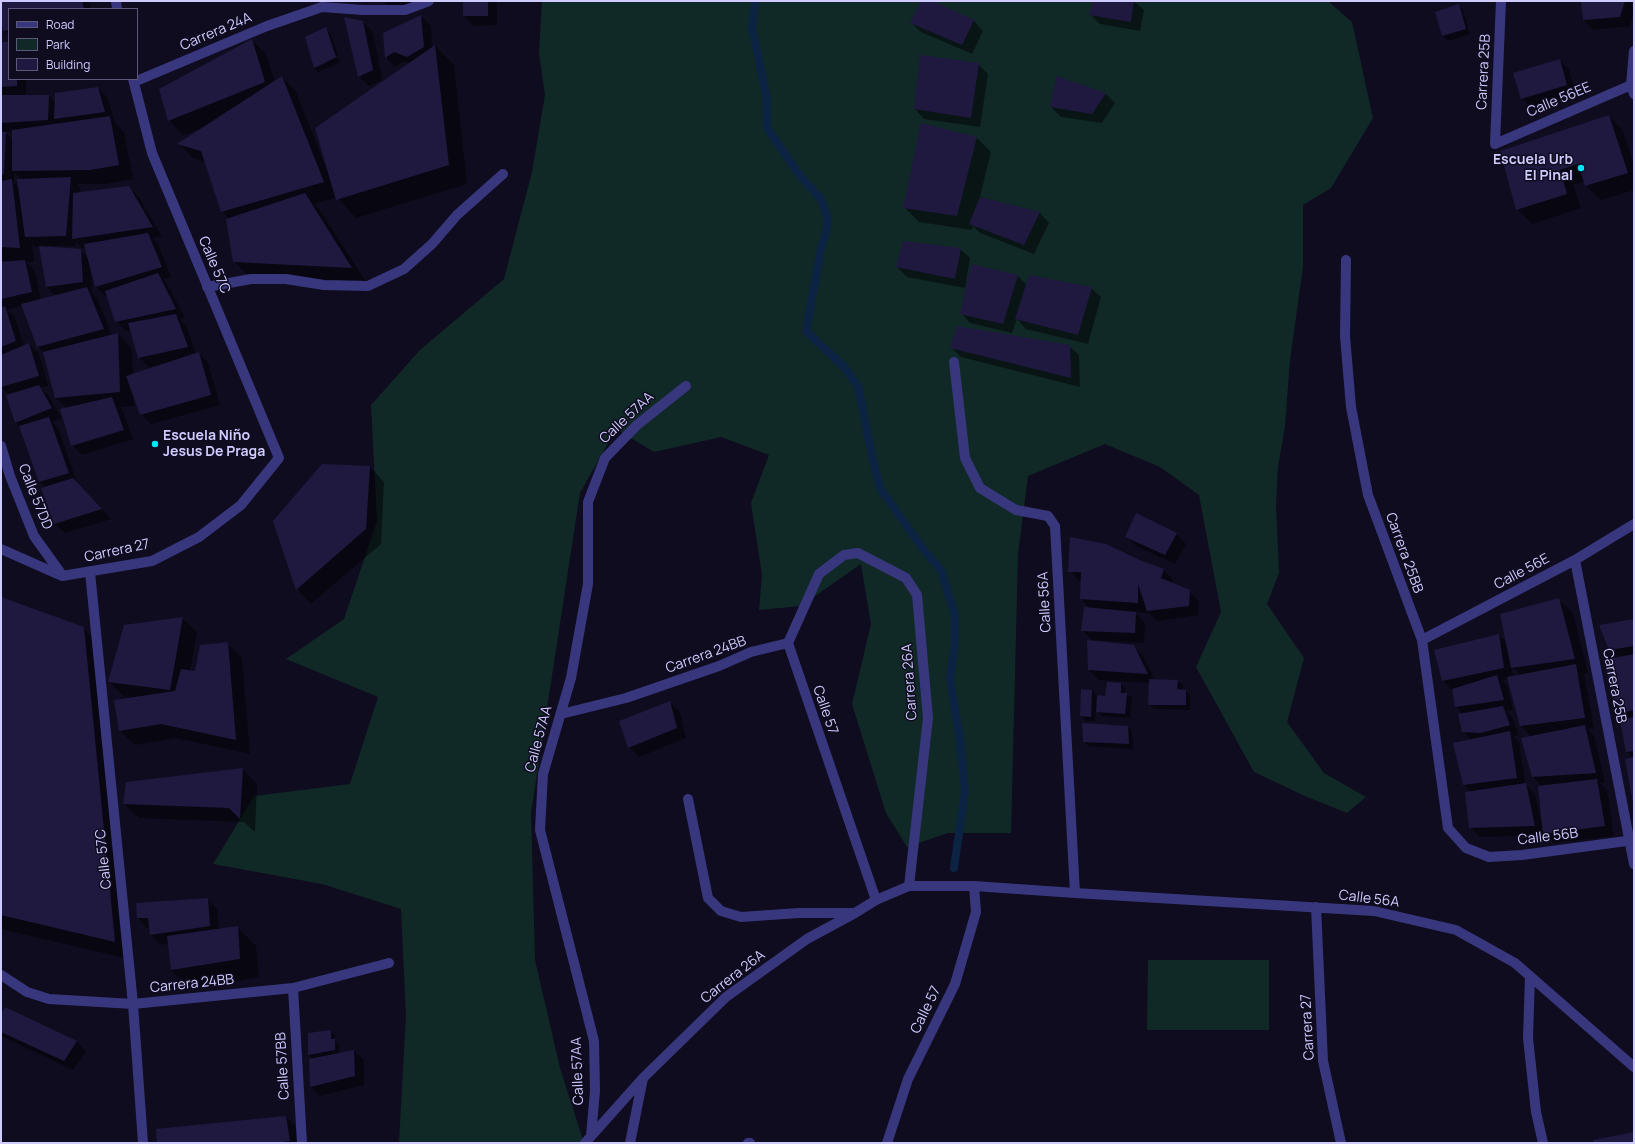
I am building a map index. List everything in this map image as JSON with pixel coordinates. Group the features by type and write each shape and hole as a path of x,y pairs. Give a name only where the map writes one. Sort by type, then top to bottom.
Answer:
{"street":[{"name":"Carrera 24A","path":"138,79 267,26 322,7 363,10 405,10 429,1"},
{"name":"Carrera 25B","path":"1495,144 1501,1"},
{"path":"1633,87 1634,51"},
{"name":"Calle 57C","path":"133,81 152,153 279,458"},
{"name":"Calle 56EE","path":"1495,144 1633,87"},
{"path":"207,287 251,279 286,280 324,285 368,286 404,269 432,244 457,216 503,174"},
{"name":"Carrera 25BB","path":"1346,260 1345,336 1351,407 1367,488 1422,640 1448,828 1466,848"},
{"name":"Calle 56A","path":"954,362 965,458 980,488 1016,510 1048,516 1055,526 1075,893"},
{"name":"Calle 57AA","path":"588,1140 595,1090 594,1041 540,830 542,774 571,678 588,584 588,502 605,458 637,425 686,386"},
{"name":"Calle 57DD","path":"1,446 10,476 34,536 62,576"},
{"name":"Carrera 27","path":"62,576 152,561 199,537 241,505 279,458"},
{"name":"Calle 56E","path":"1422,640 1575,560 1634,524"},
{"path":"1,548 62,576"},
{"name":"Carrera 26A","path":"788,643 819,574 844,555 858,553 906,578 916,595 928,718 909,886"},
{"name":"Carrera 25B","path":"1575,560 1632,840 1634,864"},
{"name":"Calle 57C","path":"90,572 132,1004 143,1143"},
{"name":"Carrera 24BB","path":"561,714 626,698 720,666 751,652 788,643"},
{"name":"Calle 57","path":"788,643 876,900"},
{"path":"688,799 708,898 721,911 741,917 799,913 855,913"},
{"name":"Calle 56B","path":"1466,848 1489,857 1522,855 1632,840"},
{"name":"Carrera 26A","path":"588,1140 643,1078 726,997 807,939 876,900 909,886 974,886"},
{"name":"Calle 56A","path":"974,886 1374,910 1456,930 1515,963 1634,1067"},
{"name":"Calle 57","path":"887,1143 908,1079 955,984 976,912 974,886"},
{"name":"Carrera 27","path":"1316,907 1323,1061 1341,1143"},
{"name":"Carrera 24BB","path":"1,975 27,992 49,999 132,1004 293,988 389,963"},
{"path":"1530,976 1528,1038 1536,1112 1543,1143"},
{"name":"Calle 57BB","path":"293,988 302,1143"},
{"path":"630,1143 643,1078"}],"green space":[{"path":"542,1 1328,1 1352,22 1373,118 1331,188 1303,205 1303,267 1290,360 1285,426 1278,467 1276,505 1279,573 1267,604 1304,658 1287,722 1324,773 1366,797 1347,813 1305,796 1254,772 1196,667 1221,612 1199,495 1160,467 1105,444 1028,476 1018,554 1011,833 948,833 907,847 886,813 852,704 871,624 861,564 801,606 759,610 762,575 751,503 769,455 721,437 654,452 616,429 580,493 531,813 535,960 560,1068 584,1143 399,1143 406,1016 401,909 322,884 213,864 254,796 350,784 378,697 286,659 344,619 377,521 371,405 420,350 504,279 532,172 545,95 539,53"},
{"path":"1148,960 1269,960 1269,1030 1147,1030"}],"building":[{"path":"1,1 82,1 84,8 8,8 8,30 3,31 1,20"},
{"path":"463,1 488,1 488,16 463,16"},
{"path":"921,1 933,1 974,20 962,45 910,23"},
{"path":"1093,1 1134,1 1131,22 1089,15"},
{"path":"1581,1 1625,1 1620,17 1583,20"},
{"path":"1459,4 1466,29 1442,36 1435,12"},
{"path":"421,15 424,47 407,57 394,52 385,58 383,33"},
{"path":"344,17 363,21 373,70 358,77"},
{"path":"326,27 336,57 314,68 305,37"},
{"path":"252,39 265,82 168,121 159,89"},
{"path":"1,42 8,42 8,80 17,80 17,86 1,87"},
{"path":"435,45 449,165 336,200 315,128"},
{"path":"920,55 979,63 971,118 914,109"},
{"path":"1560,59 1567,85 1521,99 1513,73"},
{"path":"282,76 324,182 221,212 201,151 177,144"},
{"path":"1056,76 1106,93 1092,114 1050,107"},
{"path":"98,87 105,112 54,119 55,93"},
{"path":"1,95 49,95 48,120 1,123"},
{"path":"1609,115 1628,173 1585,186 1578,164 1560,170 1567,194 1516,210 1500,151"},
{"path":"110,116 119,165 90,170 12,171 12,130"},
{"path":"921,123 977,137 957,216 903,208"},
{"path":"1,132 6,132 4,174 1,175"},
{"path":"71,177 66,236 25,237 17,179"},
{"path":"12,179 20,248 1,247 1,181"},
{"path":"129,186 153,227 72,239 73,193"},
{"path":"305,193 352,268 233,262 226,219"},
{"path":"980,197 1040,212 1024,245 969,224"},
{"path":"148,233 162,267 95,287 84,244"},
{"path":"903,241 961,248 955,279 896,267"},
{"path":"39,246 81,249 83,282 46,287"},
{"path":"25,260 32,292 1,299 1,262"},
{"path":"971,264 1018,275 1003,324 960,314"},
{"path":"158,273 176,309 115,322 105,291"},
{"path":"1029,275 1092,287 1078,335 1015,319"},
{"path":"87,287 104,329 37,347 21,304"},
{"path":"5,306 16,341 1,347 1,308"},
{"path":"176,314 188,347 138,358 128,323"},
{"path":"957,326 1070,345 1071,378 950,348"},
{"path":"118,333 120,392 55,398 43,352"},
{"path":"29,343 39,376 1,387 1,355"},
{"path":"199,352 211,395 140,415 126,376"},
{"path":"39,385 52,408 15,423 6,395"},
{"path":"112,397 124,430 71,446 60,409"},
{"path":"49,417 69,473 39,482 19,426"},
{"path":"322,464 370,466 366,529 296,590 273,521"},
{"path":"73,478 102,509 54,524 41,488"},
{"path":"1136,513 1177,533 1165,555 1125,537"},
{"path":"1070,537 1106,544 1142,561 1164,569 1161,578 1190,590 1189,606 1147,611 1138,584 1138,603 1080,599 1081,572 1068,572"},
{"path":"1,597 84,627 115,942 1,915"},
{"path":"1559,598 1575,659 1511,668 1500,614"},
{"path":"1084,607 1136,612 1135,633 1081,631"},
{"path":"183,617 170,690 108,682 124,625"},
{"path":"1634,619 1634,646 1609,650 1599,625"},
{"path":"1499,634 1504,668 1442,681 1434,650"},
{"path":"1087,640 1134,645 1148,674 1088,670"},
{"path":"228,642 236,740 161,724 119,731 114,700 175,691 181,669 195,671 200,645"},
{"path":"1634,654 1634,710 1618,714 1603,660"},
{"path":"1576,664 1585,718 1520,726 1507,677"},
{"path":"1497,675 1504,700 1455,707 1452,689"},
{"path":"1149,679 1178,680 1177,689 1186,690 1186,705 1148,705"},
{"path":"1107,682 1121,683 1121,693 1127,693 1125,714 1096,712 1097,695 1105,696"},
{"path":"1081,689 1092,690 1091,717 1080,716"},
{"path":"670,701 677,728 628,748 619,721"},
{"path":"1503,706 1510,725 1481,733 1462,732 1458,714"},
{"path":"1634,717 1634,751 1626,752 1620,720"},
{"path":"1082,723 1128,726 1129,744 1083,742"},
{"path":"1585,725 1596,773 1532,777 1521,738"},
{"path":"1510,731 1517,778 1463,785 1453,743"},
{"path":"1634,757 1634,803 1633,803 1625,759"},
{"path":"243,768 240,819 229,808 123,804 126,782"},
{"path":"1597,779 1605,826 1543,834 1538,786"},
{"path":"1526,783 1535,826 1469,828 1465,792"},
{"path":"208,898 210,926 150,935 148,918 137,918 136,903"},
{"path":"238,926 240,959 171,970 167,936"},
{"path":"5,1007 77,1041 64,1061 1,1032 1,1014"},
{"path":"331,1030 331,1039 335,1039 335,1050 308,1055 308,1033"},
{"path":"354,1050 355,1076 310,1087 309,1059"},
{"path":"286,1116 290,1141 274,1143 157,1143 156,1129"},
{"path":"1634,1132 1634,1143 1594,1143 1593,1140"}],"waterway":[{"path":"755,1 752,28 766,94 767,128 800,176 821,199 828,219 826,233 821,248 806,331 844,367 858,386 880,488 923,549 941,570 955,616 955,643 950,679 960,740 965,791 954,868"}],"place":[{"name":"Escuela Urb El Pinal","path":"1581,168"},
{"name":"Escuela Niño Jesus De Praga","path":"155,444"}]}
